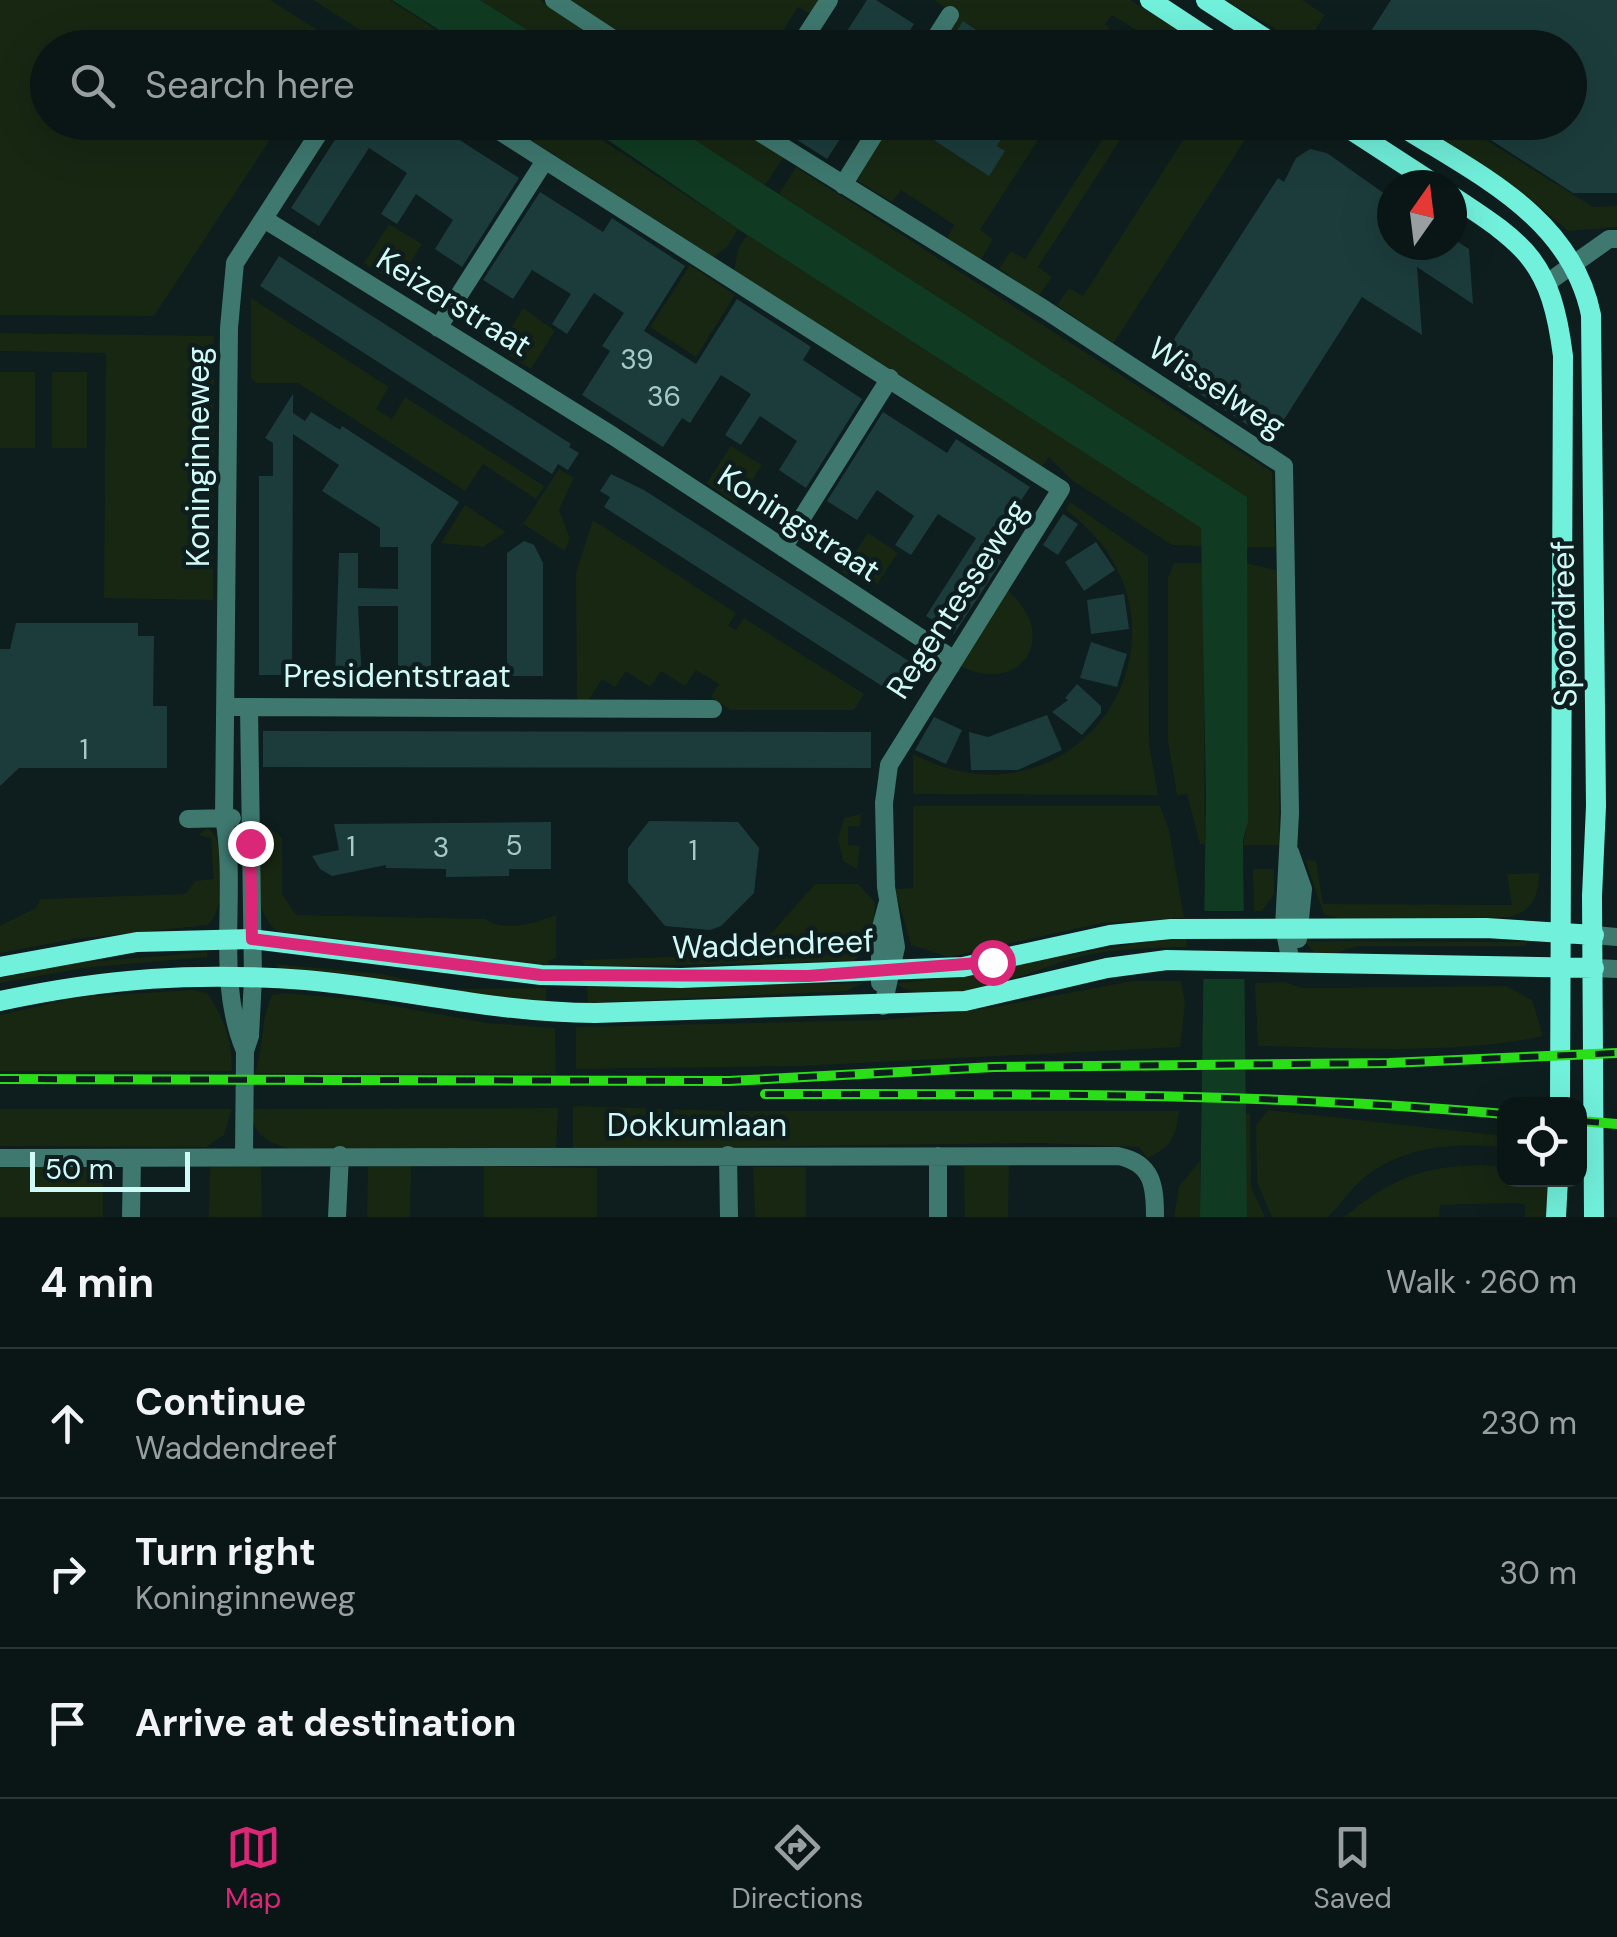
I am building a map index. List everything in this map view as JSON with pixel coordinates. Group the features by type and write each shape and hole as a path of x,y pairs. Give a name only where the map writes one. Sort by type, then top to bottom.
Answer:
{"main road":[{"path":"1150,0 1196,30"},
{"path":"1206,0 1252,30"},
{"path":"1367,140 1413,170"},
{"name":"Spoordreef","path":"1422,140 1538,218 1573,264 1591,315 1594,1217"},
{"name":"Spoordreef","path":"1467,206 1504,229 1526,250 1547,283 1557,310 1563,356 1560,1097"},
{"name":"Waddendreef","path":"0,967 137,942 252,939 541,975 699,978 963,967 1110,935 1171,929 1486,928 1594,935"},
{"name":"Waddendreef","path":"0,1001 84,983 167,975 228,976 363,987 538,1013 594,1013 964,1002 1107,968 1168,960 1594,968"},
{"path":"1556,1217 1558,1187"}],"street":[{"path":"554,0 600,30"},
{"path":"810,30 829,0"},
{"path":"941,30 950,16"},
{"name":"Koninginneweg","path":"230,939 230,850 224,818 228,328 235,263 314,140"},
{"path":"438,328 544,162 512,140"},
{"name":"Wisselweg","path":"773,140 1284,466 1290,852 1303,889 1282,927 1291,963"},
{"path":"843,184 871,140"},
{"name":"Regentesseweg","path":"544,162 1061,489 888,765 884,804 888,904 896,947 885,970 884,1006"},
{"name":"Keizerstraat","path":"264,219 613,436"},
{"path":"1547,283 1608,238 1617,238"},
{"path":"783,548 890,378"},
{"name":"Koningstraat","path":"613,436 953,659"},
{"path":"244,1154 244,1051 250,1036 253,978 249,706"},
{"name":"Presidentstraat","path":"227,707 713,708"},
{"path":"188,819 248,818"},
{"path":"1594,935 1617,937"},
{"path":"230,939 228,976 233,1024 244,1051"},
{"path":"1594,968 1617,968"},
{"name":"Dokkumlaan","path":"0,1158 244,1154 1118,1156 1136,1160 1154,1182 1156,1217"},
{"path":"337,1217 340,1155"},
{"path":"728,1155 730,1217"},
{"path":"938,1156 938,1217"},
{"path":"131,1217 132,1158"}],"shaded area":[{"path":"0,0 270,0 318,30 30,30 30,140 270,140 154,316 0,315"},
{"path":"313,0 390,0 437,30 360,30"},
{"path":"392,0 480,0 527,30 439,30"},
{"path":"480,0 540,0 587,30 527,30"},
{"path":"566,0 822,0 812,15 798,7 783,30 613,30"},
{"path":"934,0 1130,0 1177,30 1136,30 1112,15 1105,24 1109,30 949,30 958,16"},
{"path":"1225,0 1302,0 1325,15 1315,30 1277,30"},
{"path":"531,140 602,140 738,229 728,246 714,257"},
{"path":"608,140 695,140 1247,497 1248,822 1243,840 1247,1217 1200,1217 1206,796 1201,528 738,229"},
{"path":"695,140 758,140 784,157 765,185"},
{"path":"880,140 1038,140 980,230 993,239 981,260 947,238 954,225 901,190 892,202 857,180"},
{"path":"1102,140 1120,140 1038,267 1052,277 1038,297 999,268 1011,251 1025,259"},
{"path":"1183,140 1245,140 1113,344 1057,305 1069,288 1083,296"},
{"path":"1441,140 1486,140 1593,207 1617,206 1617,227 1568,231 1534,202"},
{"path":"796,167 1272,472 1275,547 1246,547 1247,497 779,194"},
{"path":"389,224 422,244 397,284 364,263"},
{"path":"747,235 1201,528 1201,546 1172,545 1073,481 1049,457 1041,468 734,271 738,249"},
{"path":"690,265 735,295 696,357 650,327"},
{"path":"251,298 389,387 376,409 392,419 405,397 544,486 536,499 483,464 465,491 298,383 256,383 251,378"},
{"path":"523,308 555,331 531,369 499,349"},
{"path":"0,333 214,336 213,600 104,598 106,353 0,351"},
{"path":"0,372 35,372 35,448 0,448"},
{"path":"52,372 87,372 87,448 52,448"},
{"path":"731,446 762,465 737,504 707,483"},
{"path":"559,469 574,478 559,510 570,538 565,551 523,524"},
{"path":"1070,502 1148,556 1149,744 1158,795 913,794 913,754 974,773 1029,769 1076,746 1110,708 1129,661 1130,609 1110,557 1066,510"},
{"path":"465,505 506,532 483,547 441,543"},
{"path":"593,520 736,613 728,626 736,630 744,618 864,694 854,710 730,710 711,697 719,684 696,670 685,686 661,671 650,687 626,671 615,687 602,679 589,700 577,702 576,573"},
{"path":"868,533 898,553 877,584 852,568 847,575 842,572"},
{"path":"1174,563 1203,563 1205,844 1200,844 1187,794 1177,795 1168,741 1168,577"},
{"path":"1246,563 1280,571 1279,845 1243,845 1248,822"},
{"path":"1008,591 1024,608 1031,626 1032,642 1027,657 1001,674 960,666"},
{"path":"913,806 1160,806 1169,830 1184,918 1102,923 949,957 911,945 895,889 913,888"},
{"path":"861,814 860,826 848,826 848,845 860,846 857,869 843,861 838,839 844,818"},
{"path":"207,828 219,846 223,875 219,904 208,925 74,939 0,953 0,926 36,908 40,899 186,894 195,881 214,879 211,838 198,835"},
{"path":"270,828 282,838 282,894 296,915 485,919 511,926 556,915 556,958 548,961 549,967 515,964 278,932 263,912 257,886 256,832"},
{"path":"1305,859 1316,861 1323,904 1512,905 1507,874 1539,873 1536,896 1525,910 1510,917 1343,919 1324,915"},
{"path":"1253,869 1274,869 1274,894 1262,911 1254,911"},
{"path":"815,884 858,884 875,902 872,946 854,961 586,967 581,960 753,954"},
{"path":"1186,939 1187,947 1092,954 961,992 914,992 895,983 968,974 1113,947"},
{"path":"1304,941 1527,942 1526,946 1357,946 1327,956 1315,953"},
{"path":"207,952 207,957 83,968 0,983 0,978 76,963"},
{"path":"275,964 382,974 452,989 546,988 546,1003 279,969"},
{"path":"1132,981 1181,981 1185,1004 1180,1047 800,1066 576,1069 576,1027 882,1020 988,1008"},
{"path":"1285,982 1302,988 1506,986 1532,1000 1543,1036 1437,1048 1258,1046 1255,983"},
{"path":"864,983 846,991 588,1003 587,986"},
{"path":"193,990 207,993 218,1012 229,1039 232,1071 0,1071 0,1015 79,997"},
{"path":"272,995 361,1000 487,1023 555,1028 556,1074 255,1073 268,1005"},
{"path":"573,1106 730,1111 1179,1111 1171,1140 1147,1158 1139,1147 1042,1143 573,1149"},
{"path":"558,1108 556,1149 299,1150 281,1146 260,1134 252,1109"},
{"path":"0,1109 232,1109 224,1135 206,1147 0,1146"},
{"path":"1268,1110 1497,1135 1497,1147 1450,1146 1415,1152 1366,1176 1328,1217 1272,1217 1257,1182 1256,1125"},
{"path":"1250,1113 1251,1187 1265,1217 1247,1217 1245,1114"},
{"path":"1200,1161 1200,1217 1174,1217 1179,1186"},
{"path":"0,1165 103,1166 103,1217 0,1217"},
{"path":"1009,1165 1008,1217 965,1217 964,1166"},
{"path":"261,1166 262,1217 209,1217 210,1167"},
{"path":"411,1166 410,1217 367,1217 368,1167"},
{"path":"484,1166 597,1168 597,1217 484,1217"},
{"path":"1497,1166 1497,1187 1548,1187 1546,1217 1525,1217 1525,1205 1515,1203 1440,1205 1439,1217 1344,1217 1393,1184 1442,1168"},
{"path":"753,1167 806,1167 806,1217 755,1217"}],"pier":[{"path":"1200,911 1250,911 1251,979 1200,979"}],"building":[{"path":"867,0 876,0 914,24 910,30 848,30"},
{"path":"1391,0 1617,0 1617,193 1573,193 1491,140 1587,140 1587,30 1372,30"},
{"path":"963,21 976,30 957,30"},
{"path":"335,140 460,140 519,178 462,267 435,249 453,220 416,194 397,224 381,214 407,173 369,148 319,226 291,208"},
{"path":"797,140 839,140 827,159"},
{"path":"934,140 1001,140 997,146 1005,151 989,176"},
{"path":"1310,149 1327,153 1377,188 1377,260 1467,260 1469,249 1473,304 1417,267 1422,335 1362,297 1271,440 1180,381 1174,339 1278,178 1284,182 1296,158"},
{"path":"540,192 603,232 612,218 685,266 644,331 696,364 737,299 811,347 803,360 862,399 806,488 779,470 797,441 760,416 741,445 725,435 751,394 721,375 690,423 682,418 663,447 582,395 610,351 602,346 624,313 594,293 567,334 552,324 571,294 532,270 513,299 483,280"},
{"path":"279,256 571,444 569,447 579,453 568,470 558,464 552,474 260,286"},
{"path":"293,394 293,413 305,421 311,412 340,430 342,426 459,502 431,545 431,676 398,675 398,606 358,606 362,681 335,680 339,553 358,553 358,588 398,589 398,547 380,547 380,528 322,491 339,465 293,434 292,675 259,675 259,476 273,476 273,443 265,438"},
{"path":"883,412 947,453 956,439 1030,487 996,538 1001,541 992,555 1002,561 954,634 926,616 976,538 938,514 911,555 895,545 914,516 877,490 857,520 827,501"},
{"path":"611,474 644,490 915,665 896,695 604,507 610,497 600,491"},
{"path":"1063,514 1078,524 1058,555 1043,545"},
{"path":"524,541 534,545 543,563 543,676 507,676 507,553"},
{"path":"1096,542 1115,570 1084,591 1065,562"},
{"path":"1124,594 1129,629 1091,634 1087,600"},
{"path":"16,623 138,623 138,636 154,636 153,706 167,706 167,768 19,768 0,786 0,649 10,649"},
{"path":"1091,642 1127,654 1117,687 1080,678"},
{"path":"1077,684 1101,706 1101,713 1082,735 1052,712 1068,700 1065,698"},
{"path":"1047,715 1062,750 1018,770 971,770 969,732 988,737"},
{"path":"934,717 962,730 946,764 915,750"},
{"path":"263,731 871,732 871,768 263,767"},
{"path":"649,821 738,822 759,848 754,893 721,926 710,930 665,926 628,882 628,848"},
{"path":"551,822 551,869 509,869 509,876 446,877 446,869 386,865 332,876 320,869 312,856 339,850 334,824"}],"railway":[{"path":"0,1079 729,1081 994,1067 1389,1063 1617,1053"},
{"path":"765,1094 1227,1098 1497,1113"},
{"path":"1587,1122 1617,1124"}],"route":[{"path":"250,843 252,939 541,975 808,976 992,962"}]}
